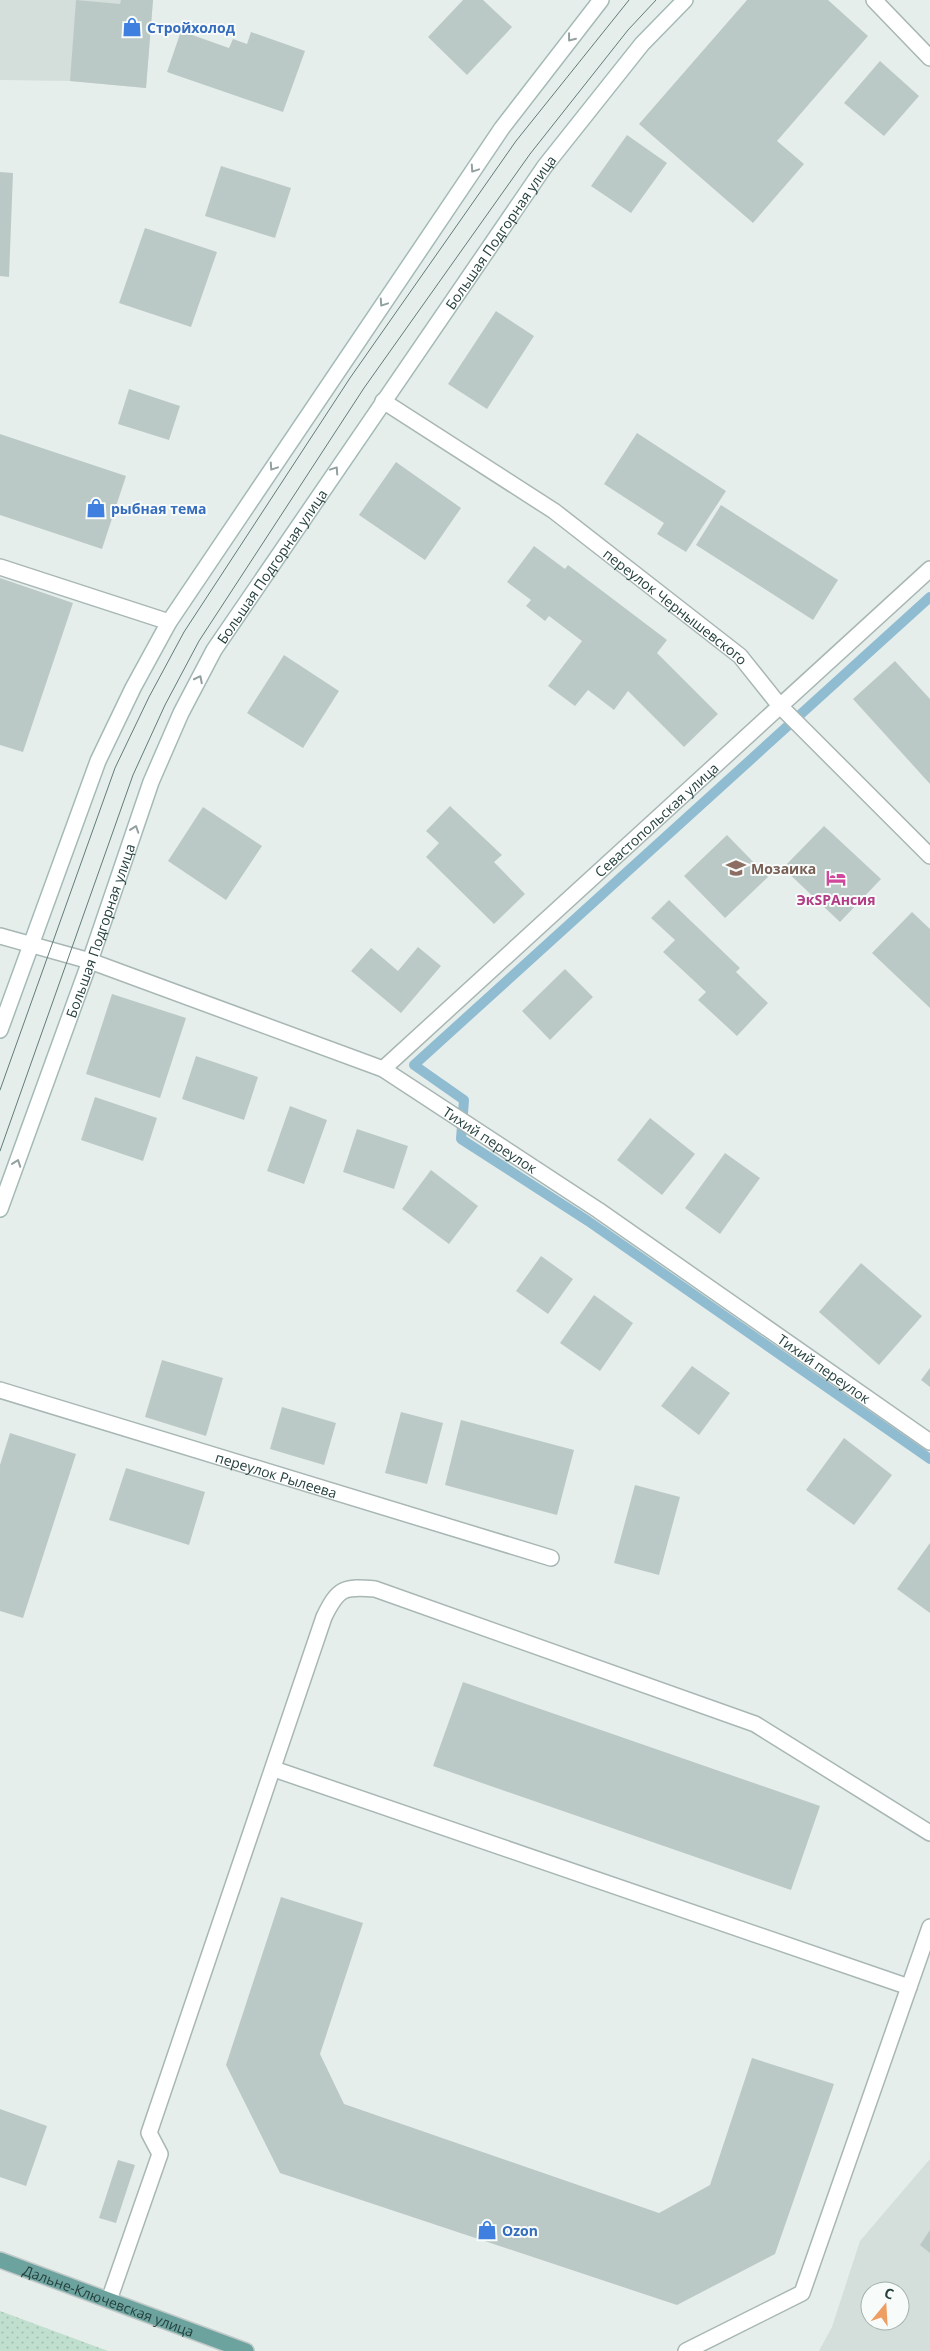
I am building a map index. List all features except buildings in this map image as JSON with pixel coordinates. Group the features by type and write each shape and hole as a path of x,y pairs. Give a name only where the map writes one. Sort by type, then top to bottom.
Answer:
{"main road":[{"name":"Дальне-Ключевская улица","path":"0,2260 246,2351"}],"street":[{"path":"0,1030 29,945 98,761 133,688 169,622 502,128 601,0"},
{"name":"Большая Подгорная улица","path":"0,1209 90,961 151,782 181,714 214,650 545,166 642,44 685,0"},
{"path":"874,0 930,58"},
{"name":"переулок Чернышевского","path":"383,401 554,511 740,656 780,706 930,856"},
{"path":"0,567 169,622"},
{"name":"Севастопольская улица","path":"382,1069 930,569"},
{"name":"Тихий переулок","path":"0,936 90,961 382,1069 598,1210 930,1442"},
{"name":"переулок Рылеева","path":"0,1390 551,1558"},
{"path":"109,2300 160,2154 150,2133 324,1617 333,1598 351,1587 375,1589 755,1724 930,1832"},
{"path":"274,1769 909,1987"},
{"path":"686,2351 802,2293 930,1928"}],"shaded area":[{"path":"0,0 153,0 146,88 70,81 0,80"},
{"path":"930,2159 930,2351 819,2351 832,2327 860,2241"}],"green space":[{"path":"0,2311 108,2351 0,2351"}],"waterway":[{"path":"930,597 414,1065 464,1100 461,1139 588,1221 930,1459"}],"tram line":[{"path":"0,1090 115,768 149,697 184,632 350,378 516,141 629,0"},
{"path":"0,1151 133,775 165,705 199,641 364,388 530,154 628,30 656,0"}],"place":[{"name":"Стройхолод","path":"132,27"},
{"name":"рыбная тема","path":"96,508"},
{"name":"Мозаика","path":"736,868"},
{"name":"ЭкSPAнсия","path":"836,878"},
{"name":"Ozon","path":"487,2230"}]}
